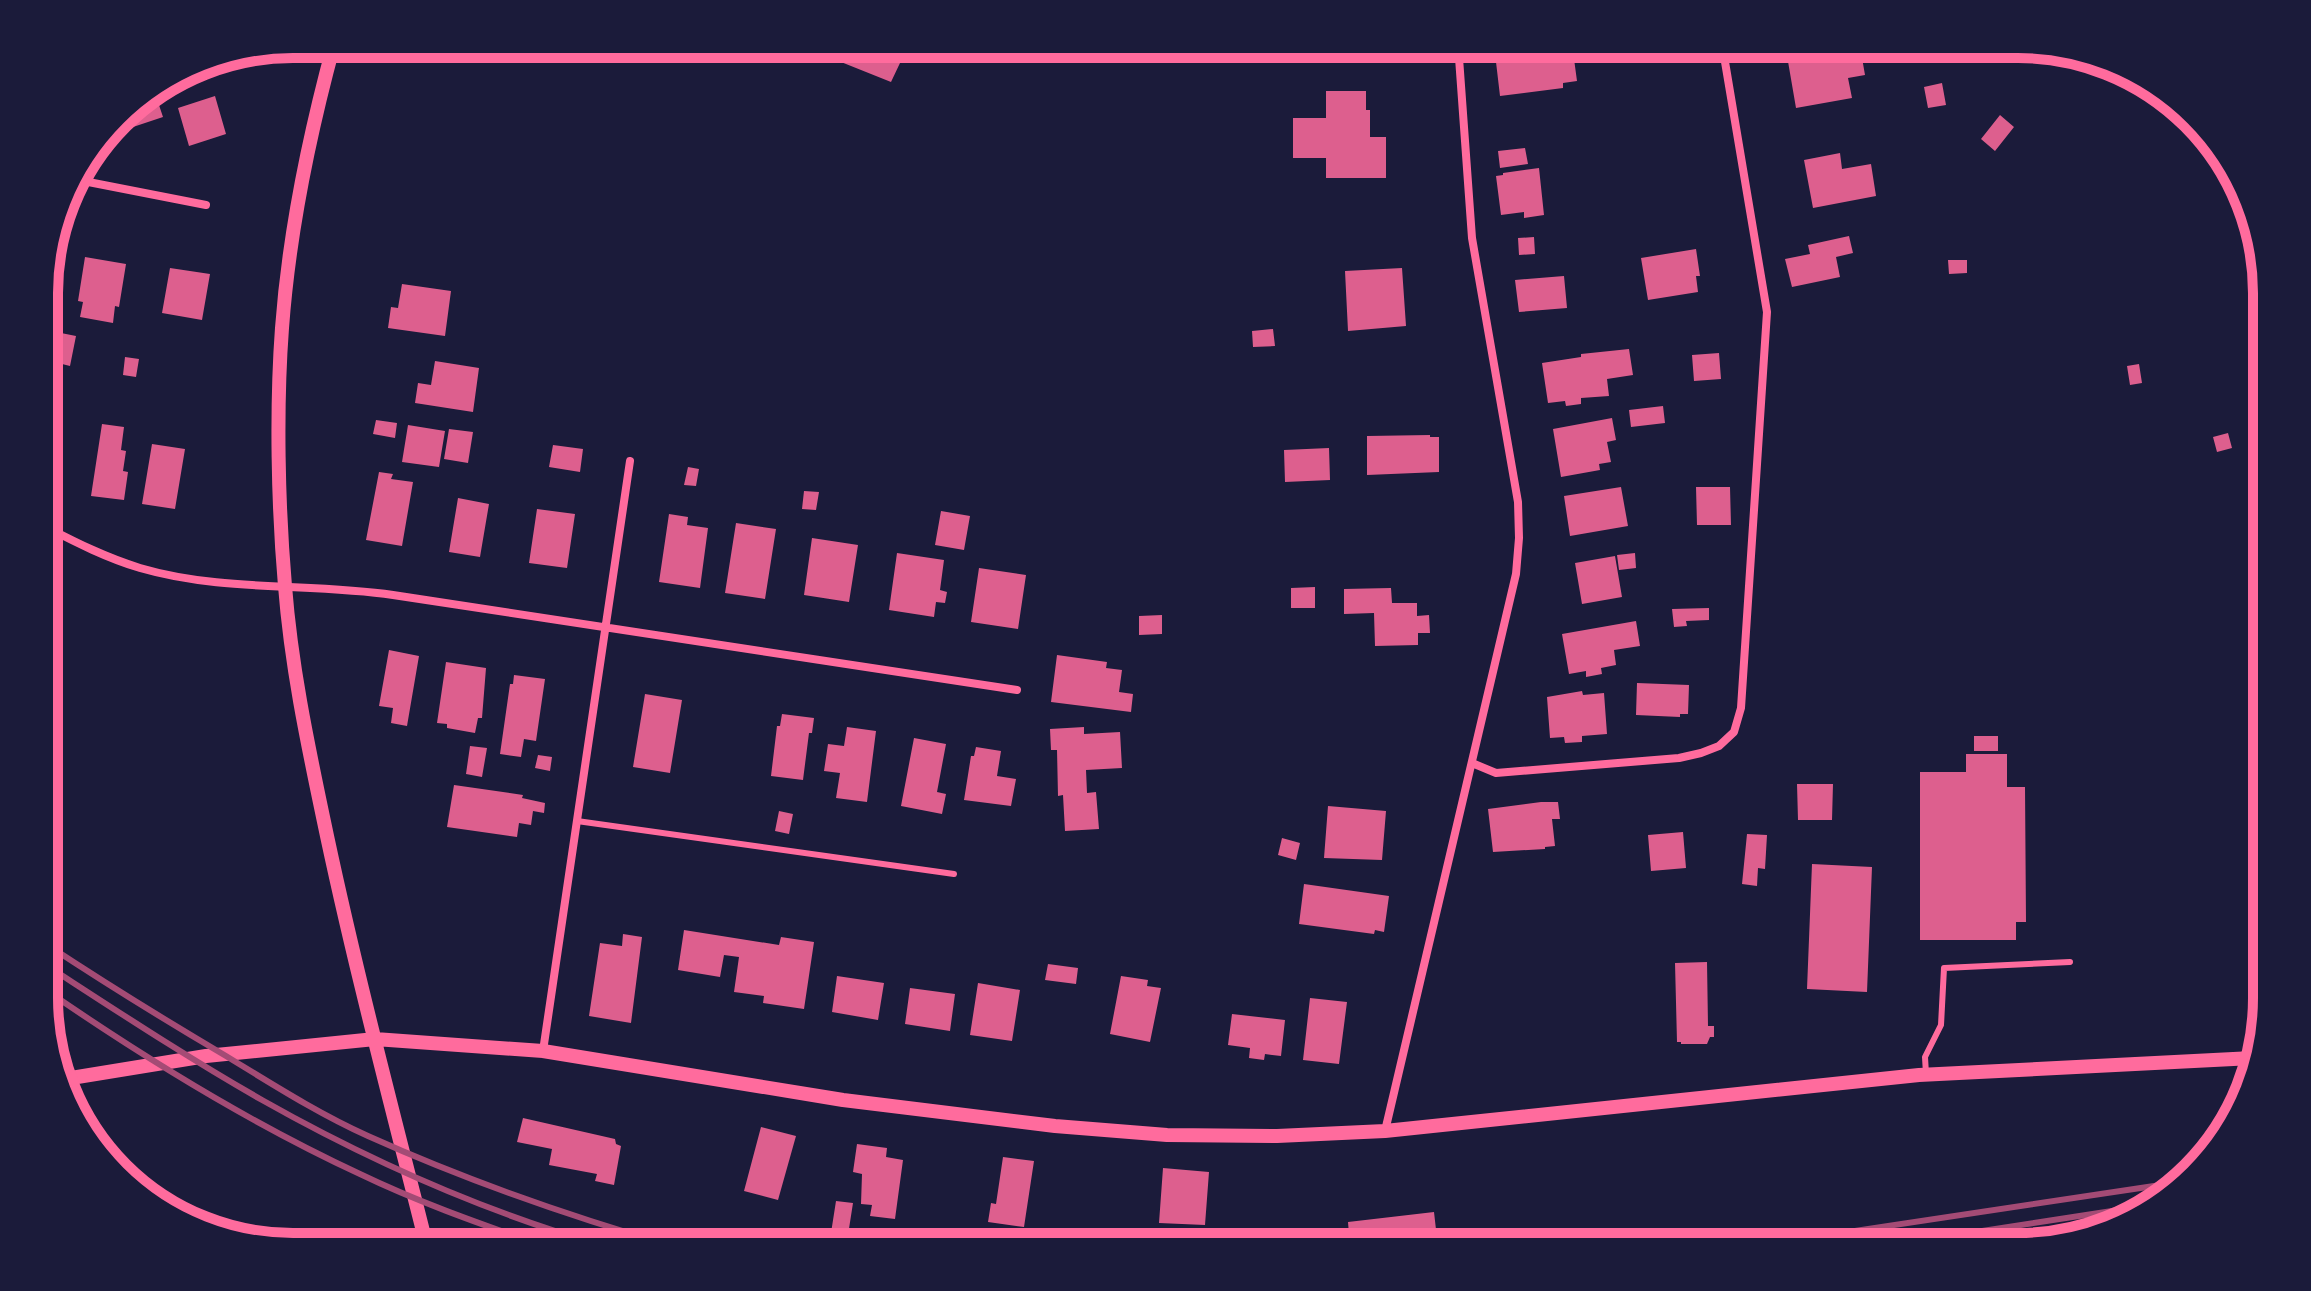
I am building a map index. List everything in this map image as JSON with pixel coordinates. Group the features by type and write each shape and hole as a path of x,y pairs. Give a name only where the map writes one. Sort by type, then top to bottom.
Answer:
{"street":[{"path":"1385,1131 1516,574 1519,538 1518,502 1472,238 1459,58"},
{"path":"1472,763 1496,773 1679,758 1719,746 1734,732 1741,708 1767,312 1724,58"},
{"path":"330,59 295,226 282,328 279,429 285,587 303,720 335,876 423,1233"},
{"path":"86,182 206,205"},
{"path":"543,1051 630,461"},
{"path":"58,533 89,550 141,568 193,579 357,590 1017,690"},
{"path":"72,1078 206,1056 375,1039 543,1051 843,1100 1055,1126 1167,1135 1277,1136 1385,1131 1926,1074 2245,1058"}],"lane":[{"path":"577,821 954,874"},
{"path":"1926,1074 1925,1057 1941,1025 1944,968 2070,962"}],"building":[{"path":"1496,58 1574,58 1577,81 1563,83 1563,88 1500,96"},
{"path":"1787,58 1862,58 1865,75 1848,78 1852,98 1796,108"},
{"path":"836,59 902,59 891,82"},
{"path":"1942,83 1946,105 1928,108 1924,87"},
{"path":"1326,91 1366,91 1370,137 1386,137 1386,178 1326,178 1326,158 1293,158 1293,118 1326,118"},
{"path":"215,96 226,134 189,146 178,108"},
{"path":"158,101 163,117 124,130"},
{"path":"2000,115 2014,127 1995,151 1981,139"},
{"path":"1525,148 1528,164 1500,168 1498,151"},
{"path":"1840,153 1842,169 1871,164 1876,196 1813,208 1804,160"},
{"path":"1539,168 1544,215 1524,218 1524,212 1501,215 1496,176"},
{"path":"1849,236 1853,253 1836,257 1840,277 1792,287 1785,259 1810,254 1808,245"},
{"path":"1534,237 1535,254 1519,255 1518,238"},
{"path":"1696,249 1700,276 1696,276 1698,292 1648,300 1641,258"},
{"path":"85,257 126,264 119,307 115,306 113,323 80,317 83,302 78,301"},
{"path":"1948,260 1967,260 1967,273 1949,274"},
{"path":"170,268 210,274 202,320 162,313"},
{"path":"1402,268 1406,326 1348,331 1345,271"},
{"path":"1564,276 1567,308 1519,312 1515,280"},
{"path":"402,284 451,291 445,336 388,328 391,307 398,308"},
{"path":"1273,329 1275,346 1253,347 1252,331"},
{"path":"58,332 76,336 70,366 58,363"},
{"path":"1629,349 1633,375 1607,379 1609,396 1581,398 1581,404 1566,406 1565,401 1548,403 1542,363 1581,357 1581,354"},
{"path":"1719,353 1721,379 1694,381 1692,355"},
{"path":"125,357 139,359 136,377 123,375"},
{"path":"435,361 479,368 473,412 415,403 418,383 431,385"},
{"path":"2139,364 2142,383 2130,385 2127,366"},
{"path":"1663,406 1665,423 1631,427 1629,410"},
{"path":"1612,418 1616,440 1607,442 1611,462 1599,464 1600,470 1561,477 1553,429"},
{"path":"376,420 397,423 395,438 373,434"},
{"path":"102,424 124,427 121,450 126,451 123,471 128,472 124,500 91,496"},
{"path":"408,425 445,431 439,467 402,462"},
{"path":"449,429 473,432 468,463 444,459"},
{"path":"2228,433 2232,448 2217,452 2213,437"},
{"path":"1367,436 1439,437 1439,472 1367,475"},
{"path":"152,444 185,449 175,509 142,504"},
{"path":"553,445 583,449 580,472 549,467"},
{"path":"1329,448 1330,480 1285,482 1284,450"},
{"path":"688,467 699,469 696,486 684,485"},
{"path":"379,472 393,474 391,479 413,482 402,546 366,540"},
{"path":"1621,487 1628,526 1570,536 1564,496"},
{"path":"1696,487 1730,487 1731,525 1697,525"},
{"path":"804,491 819,492 816,510 802,509"},
{"path":"458,498 489,504 480,557 449,552"},
{"path":"537,509 575,514 567,568 529,563"},
{"path":"941,511 970,516 964,550 935,545"},
{"path":"669,514 688,517 687,525 708,528 700,588 659,582"},
{"path":"736,523 776,529 765,599 725,593"},
{"path":"812,538 858,545 849,602 804,595"},
{"path":"897,553 944,560 940,590 947,592 945,603 936,602 934,617 889,610"},
{"path":"1635,553 1636,568 1619,570 1617,555"},
{"path":"1615,556 1622,597 1582,604 1575,563"},
{"path":"979,568 1026,575 1018,629 971,622"},
{"path":"1315,587 1315,608 1291,608 1291,588"},
{"path":"1391,588 1392,603 1417,603 1417,616 1429,615 1430,633 1418,633 1418,645 1375,646 1374,613 1344,614 1344,589"},
{"path":"1709,608 1709,620 1686,621 1687,626 1674,627 1672,609"},
{"path":"1162,615 1162,634 1139,635 1139,616"},
{"path":"1636,621 1640,646 1614,650 1616,665 1601,668 1602,674 1586,677 1586,671 1569,674 1562,634"},
{"path":"389,650 419,656 407,726 391,723 393,708 379,706"},
{"path":"1057,655 1107,662 1106,668 1122,670 1119,692 1133,694 1131,712 1051,702"},
{"path":"446,662 486,668 482,718 478,718 475,733 437,723"},
{"path":"514,675 545,679 536,741 524,739 521,757 500,754"},
{"path":"1637,683 1689,685 1688,714 1680,714 1680,717 1636,715"},
{"path":"1582,691 1583,695 1604,693 1607,734 1582,736 1582,742 1565,743 1564,737 1550,738 1547,697"},
{"path":"645,694 682,700 670,773 633,767"},
{"path":"782,714 814,718 803,780 771,776 777,726 780,726"},
{"path":"847,727 876,731 867,802 836,798 840,773 824,771 828,744 844,746"},
{"path":"1084,727 1084,734 1120,732 1122,768 1086,770 1087,793 1096,792 1099,829 1065,831 1063,795 1058,796 1057,750 1051,750 1050,729"},
{"path":"1974,736 1998,736 1998,751 1974,751"},
{"path":"914,738 946,744 937,792 946,794 942,814 901,806"},
{"path":"470,746 487,748 482,777 466,774"},
{"path":"976,747 1001,751 997,776 1016,779 1011,806 964,800 971,756 974,756"},
{"path":"1966,754 2007,754 2007,787 2025,787 2026,922 2016,922 2016,940 1920,940 1920,772 1966,772"},
{"path":"538,755 552,757 550,771 535,768"},
{"path":"1797,784 1833,784 1832,820 1798,820"},
{"path":"454,785 523,795 522,798 545,803 544,813 533,811 531,825 519,823 517,837 447,827"},
{"path":"1558,802 1560,819 1552,819 1555,846 1493,852 1488,809"},
{"path":"1328,806 1386,811 1382,860 1324,858"},
{"path":"779,811 793,814 789,834 775,831"},
{"path":"1683,832 1686,868 1651,871 1648,835"},
{"path":"1747,834 1767,835 1765,869 1758,868 1757,886 1742,884"},
{"path":"1282,838 1300,843 1296,860 1278,855"},
{"path":"1812,864 1872,867 1867,992 1807,989"},
{"path":"1304,884 1389,896 1384,932 1375,930 1374,934 1299,924"},
{"path":"684,930 779,945 781,937 814,942 804,1009 763,1003 764,996 734,992 739,957 724,955 720,977 678,970"},
{"path":"623,934 642,937 631,1023 589,1016 600,943 622,946"},
{"path":"1707,962 1708,1026 1714,1026 1714,1037 1710,1037 1707,1044 1681,1044 1677,1042 1675,963"},
{"path":"1048,964 1078,968 1076,984 1045,980"},
{"path":"837,976 884,983 878,1020 832,1012"},
{"path":"1121,976 1148,980 1147,986 1161,988 1150,1042 1110,1034"},
{"path":"978,983 1020,990 1012,1041 970,1035"},
{"path":"910,988 955,994 950,1031 905,1024"},
{"path":"1310,998 1347,1002 1339,1064 1303,1060"},
{"path":"1232,1014 1285,1020 1281,1056 1265,1054 1264,1060 1249,1058 1250,1048 1228,1045"},
{"path":"523,1118 615,1139 616,1144 621,1146 614,1185 595,1181 597,1174 549,1165 552,1149 517,1142"},
{"path":"761,1127 796,1136 778,1200 744,1191"},
{"path":"857,1144 887,1148 886,1157 903,1160 895,1219 870,1216 872,1205 861,1204 862,1174 853,1172"},
{"path":"1003,1157 1034,1161 1024,1227 988,1222 991,1203 996,1204"},
{"path":"1163,1168 1209,1172 1205,1225 1159,1223"},
{"path":"836,1201 853,1203 848,1233 831,1233"},
{"path":"1434,1212 1436,1232 1349,1232 1348,1222"}],"railway":[{"path":"58,952 180,1029 350,1127 520,1197 630,1233"},
{"path":"58,973 207,1068 345,1144 430,1184 562,1233"},
{"path":"58,998 199,1089 319,1154 383,1185 506,1233"},
{"path":"1847,1232 2159,1185"},
{"path":"1975,1232 2119,1210"}]}
